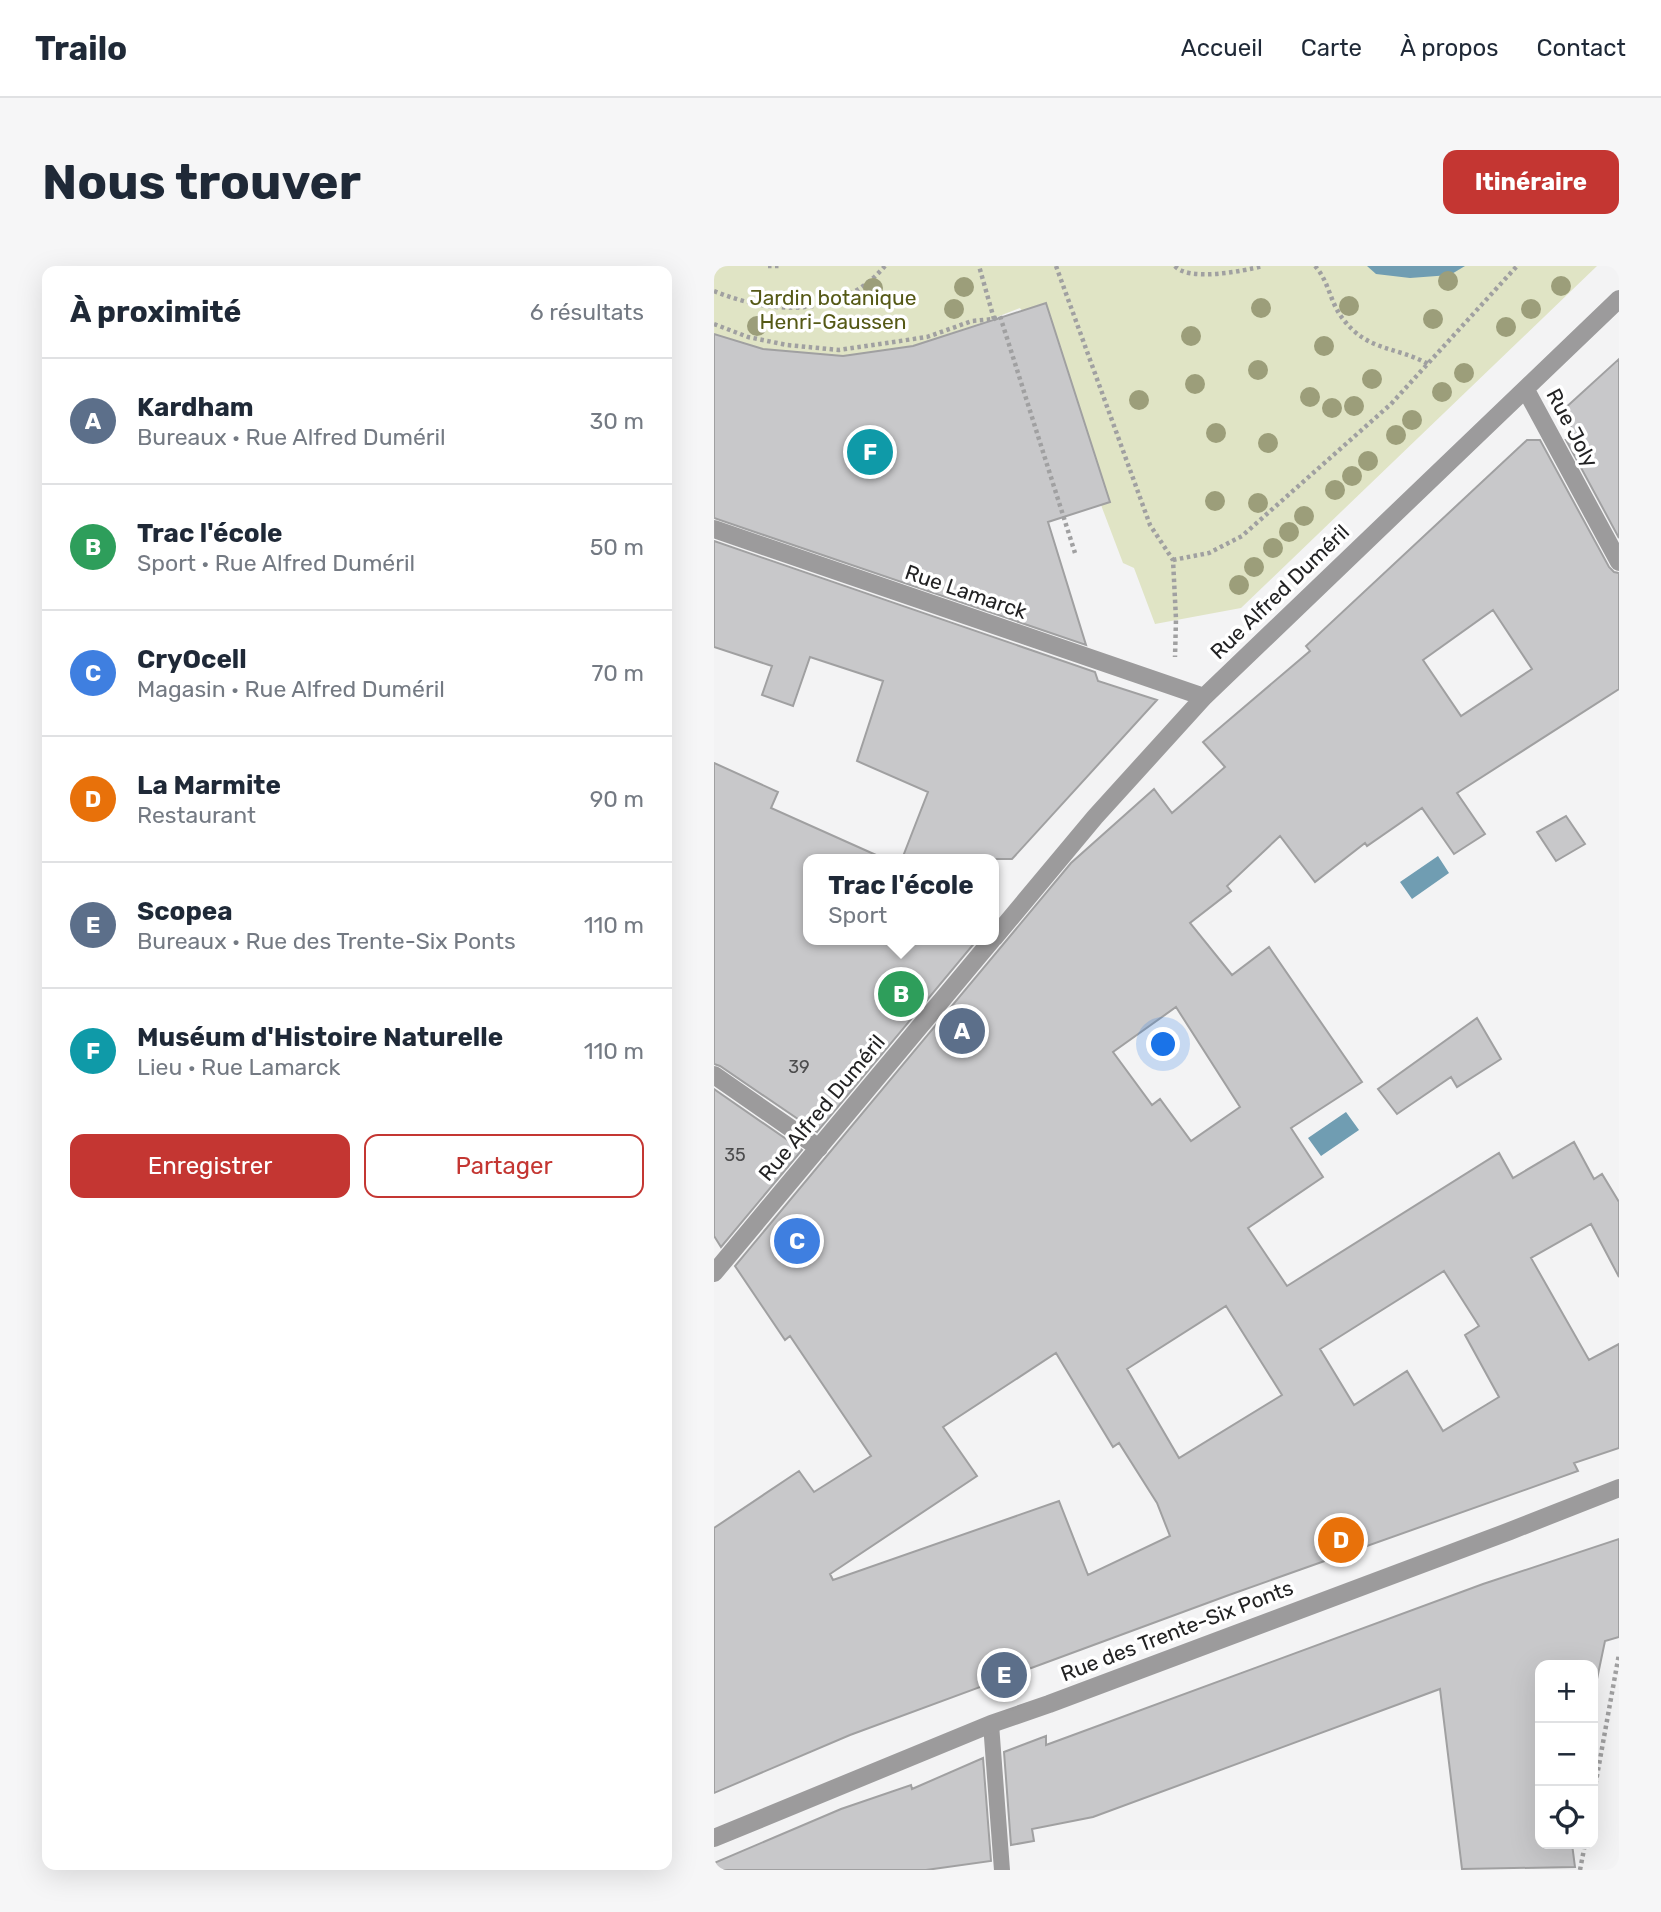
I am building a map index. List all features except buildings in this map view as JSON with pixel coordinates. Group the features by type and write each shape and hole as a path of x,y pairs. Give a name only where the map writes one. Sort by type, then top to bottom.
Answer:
{"street":[{"name":"Rue Alfred Duméril","path":"999,932 1095,817 1203,697 1619,299"},
{"name":"Rue Joly","path":"1526,390 1619,562"},
{"name":"Rue Lamarck","path":"714,529 1203,697"},
{"name":"Rue Alfred Duméril","path":"714,1273 988,945"},
{"path":"714,1075 819,1148"},
{"name":"Rue des Trente-Six Ponts","path":"714,1838 991,1724 1619,1488"}],"lane":[{"path":"991,1724 1002,1870"}],"path":[{"path":"768,266 782,266"},
{"path":"714,292 733,299 789,309 811,307 855,292 885,266"},
{"path":"979,266 993,318"},
{"path":"1056,266 1150,525 1173,560 1175,657"},
{"path":"1175,266 1180,272 1191,274 1243,271 1264,266"},
{"path":"1315,266 1320,271 1335,309 1356,334 1371,344 1413,355 1429,364"},
{"path":"1173,560 1209,553 1242,536 1391,404 1514,267"},
{"path":"714,324 748,337 839,351 927,337 972,321 1000,316 1075,553"},
{"path":"1595,1786 1619,1654"},
{"path":"1610,1701 1619,1700"},
{"path":"1580,1870 1584,1849"}],"green space":[{"name":"Jardin botanique Henri-Gaussen","path":"714,266 1597,266 1241,608 1155,624 1134,568 1123,563 1101,505 1110,502 1046,303 1022,311 1020,308 913,346 843,356 763,349 714,334"}],"water":[{"path":"1367,266 1465,266 1450,275 1410,278 1376,274"},
{"path":"1438,856 1449,873 1412,899 1400,882"},
{"path":"1346,1112 1359,1130 1321,1156 1308,1138"}],"place":[{"name":"Muséum d'Histoire Naturelle","path":"870,452"},
{"name":"Trac l'école","path":"901,994"},
{"name":"Kardham","path":"962,1031"},
{"name":"CryOcell","path":"797,1241"},
{"name":"La Marmite","path":"1341,1540"},
{"name":"Scopea","path":"1004,1675"}]}
